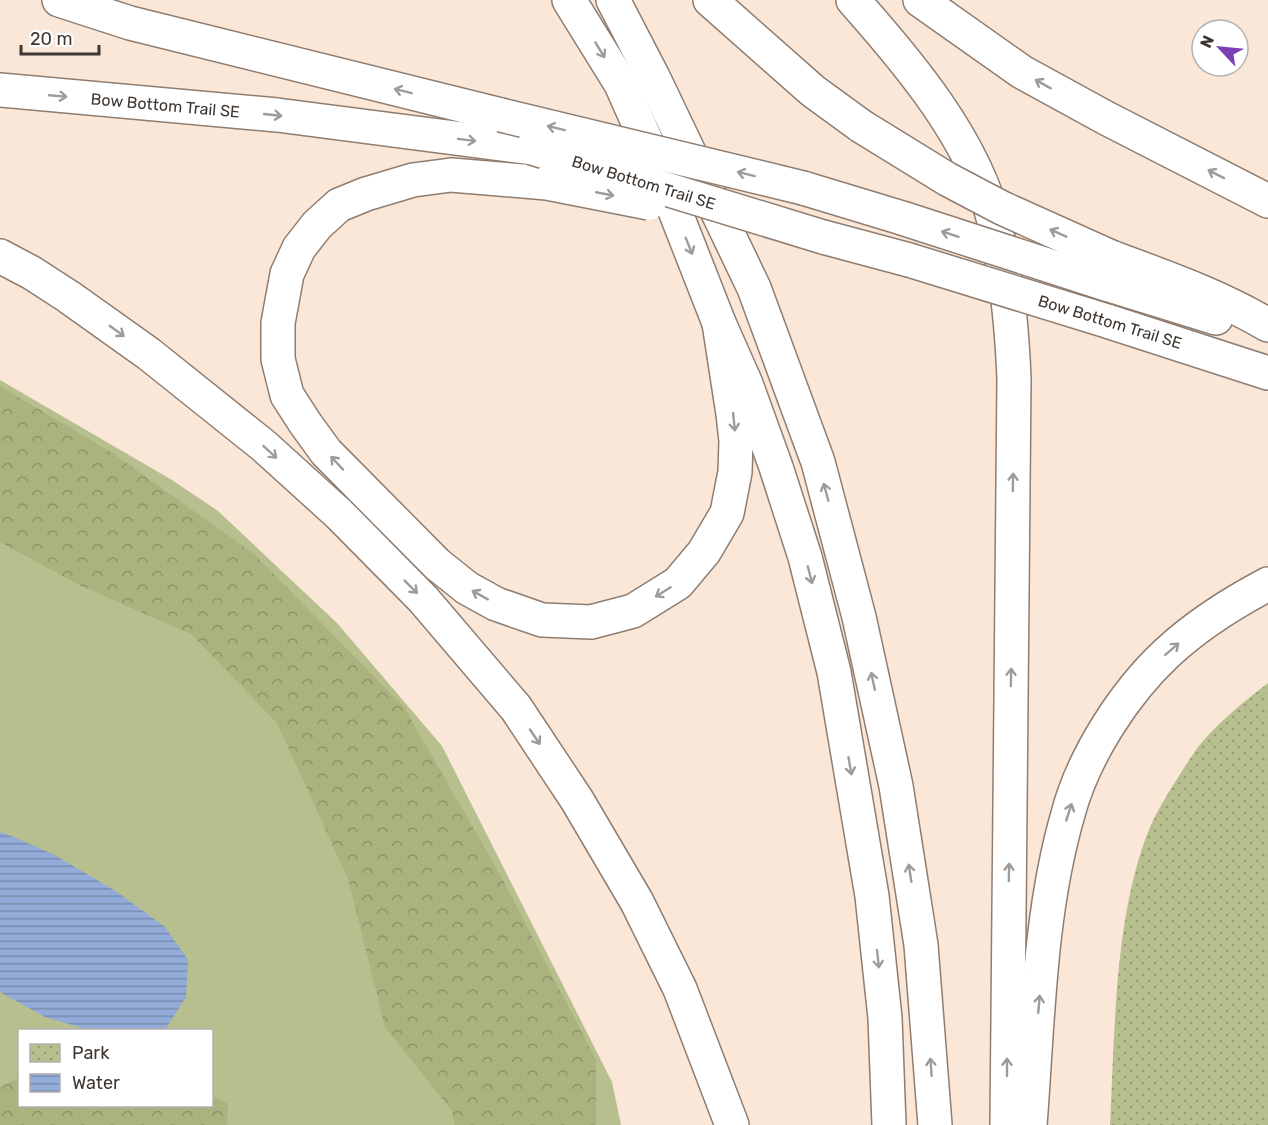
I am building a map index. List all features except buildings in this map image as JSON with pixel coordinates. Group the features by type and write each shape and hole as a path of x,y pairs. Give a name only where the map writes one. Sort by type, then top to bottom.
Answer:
{"highway":[{"path":"59,0 130,23 803,188 902,218 1108,271 1238,325 1268,327"},
{"path":"569,0 621,84 659,170 746,384 805,557 834,672 872,896 885,1018 889,1125"},
{"path":"613,0 652,75 754,288 818,462 859,617 896,786 921,945 935,1125"},
{"path":"710,0 813,91 861,126 947,179 1002,208 1108,271"},
{"path":"853,0 917,75 942,110 977,175 995,224 1012,326 1014,403 1007,1125"},
{"path":"920,0 1022,72 1268,201"},
{"name":"Bow Bottom Trail SE","path":"0,90 277,115 531,148 823,237 909,260 1268,373"},
{"path":"720,323 736,441 735,472 727,513 704,552 678,583 633,611 591,622 542,620 496,604 467,588 437,564 326,452 287,395 278,359 278,322 287,274 299,248 317,225 339,205 413,180 451,175 547,183 823,237"},
{"path":"0,256 69,297 149,354 264,446 339,514 423,599 516,708 578,800 637,902 680,989 732,1125"},
{"path":"1030,1125 1048,913 1056,860 1066,821 1081,778 1119,710 1166,654 1200,625 1236,601 1268,584"}],"green space":[{"path":"0,380 172,480 218,511 337,623 442,746 612,1082 621,1125 0,1125"},
{"path":"0,386 114,454 254,554 404,707 503,880 596,1060 596,1125 455,1125 452,1111 385,1027 348,879 277,723 191,634 79,585 0,542"},
{"path":"1268,683 1268,1125 1110,1125 1115,1012 1123,935 1138,861 1150,827 1169,791 1200,744 1242,703"},
{"path":"18,1078 18,1107 213,1107 213,1096 228,1104 227,1125 0,1125 0,1087"}],"water":[{"path":"0,833 53,854 117,892 165,927 188,960 186,997 166,1029 86,1029 45,1017 0,992"}]}
